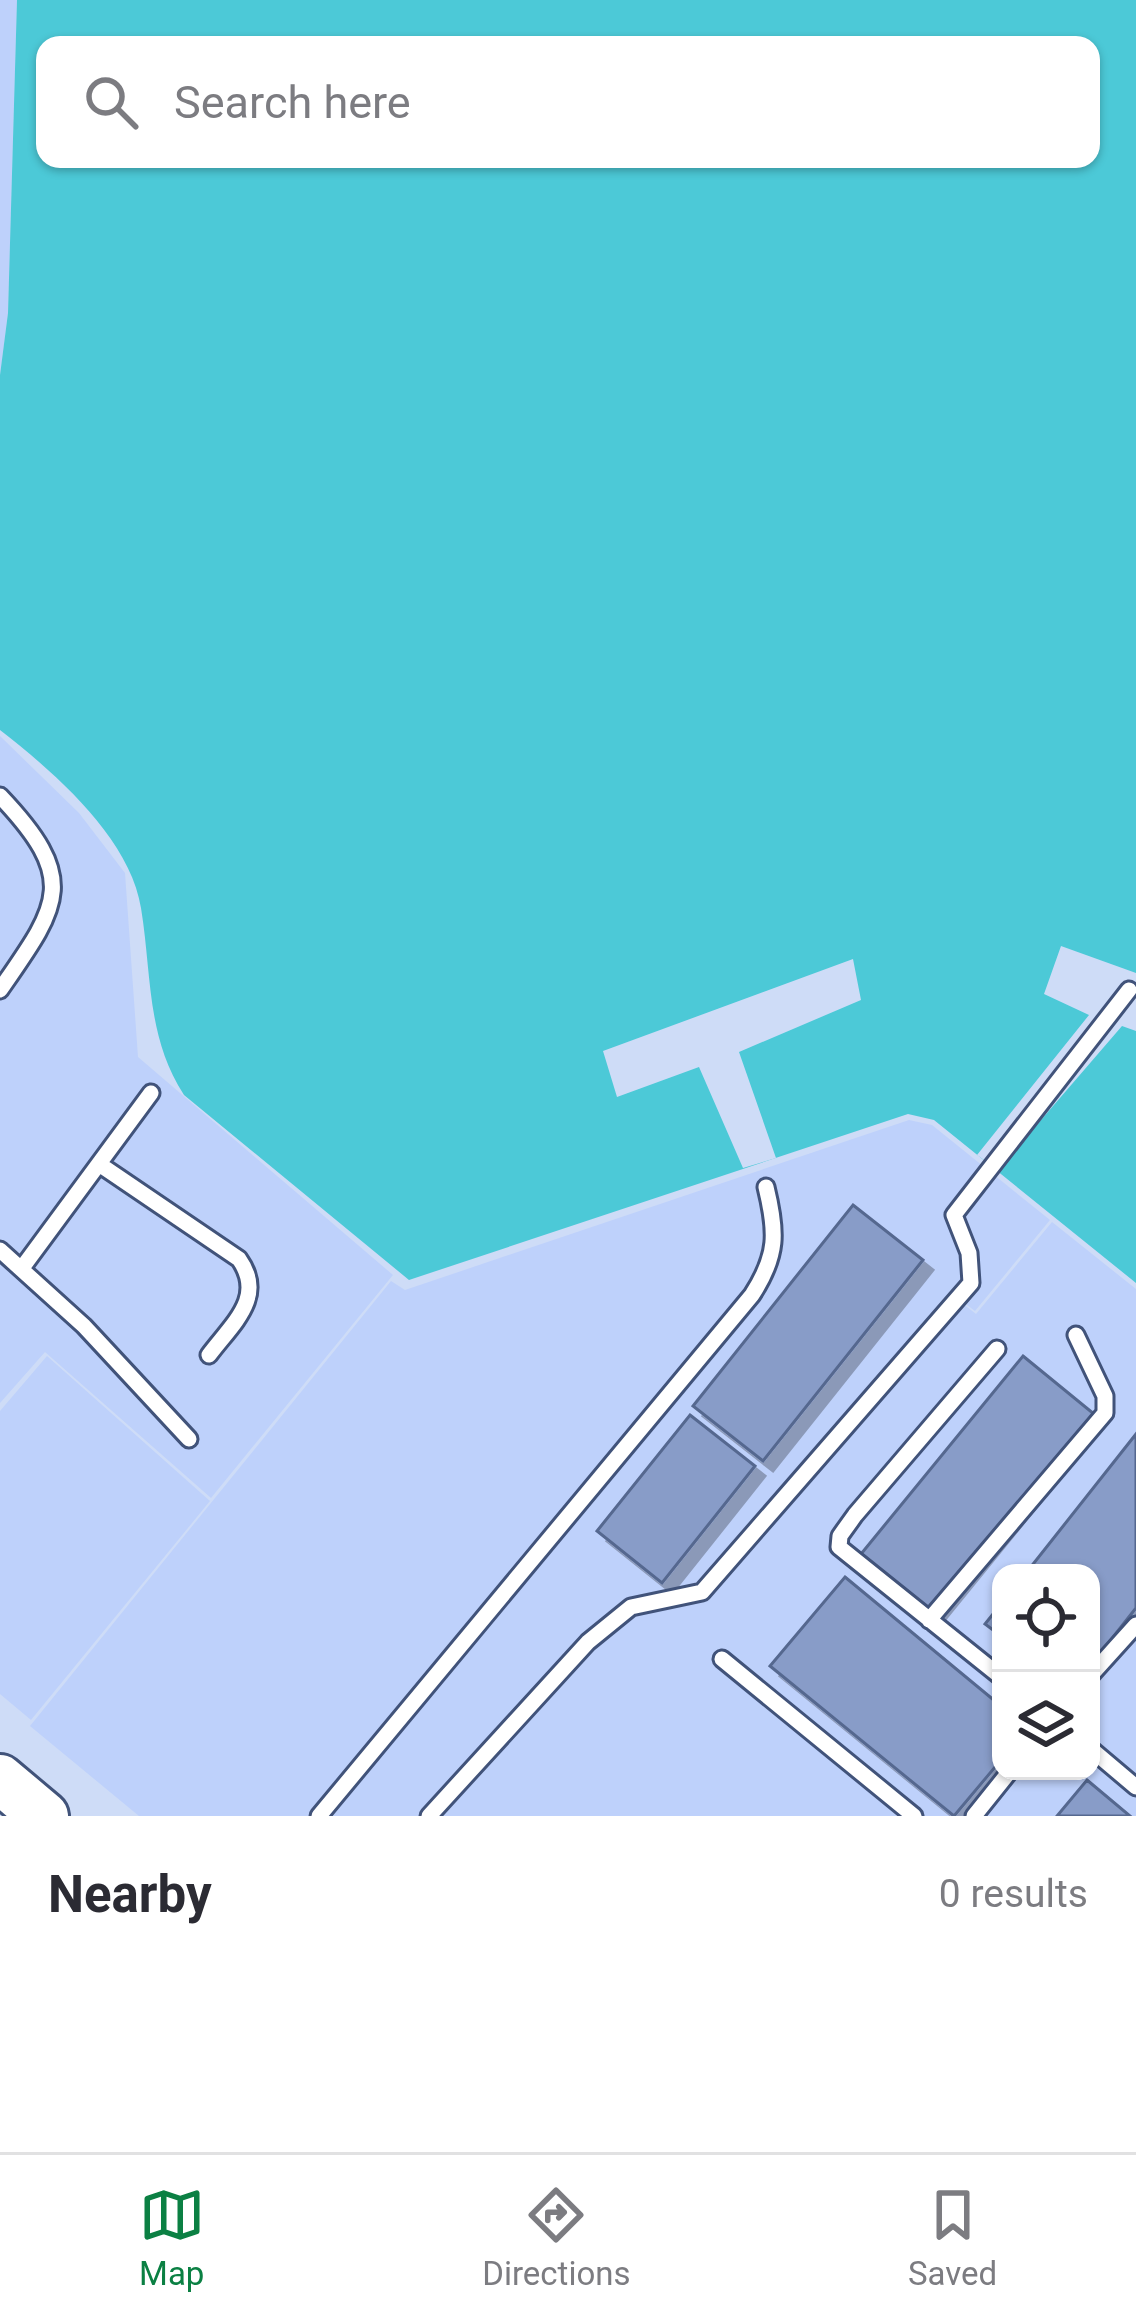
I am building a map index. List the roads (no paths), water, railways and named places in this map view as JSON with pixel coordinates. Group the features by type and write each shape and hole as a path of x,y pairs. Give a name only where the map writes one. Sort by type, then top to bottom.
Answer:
{"main road":[{"path":"0,1779 44,1816"}],"lane":[{"path":"0,796 35,833 52,873 49,919 0,991"},
{"path":"429,1816 588,1642 631,1607 702,1592 971,1283 969,1253 954,1215 1129,991"},
{"path":"22,1268 151,1093"},
{"path":"99,1164 239,1259 252,1277 251,1299 209,1355"},
{"path":"319,1816 752,1294 771,1264 777,1234 766,1186"},
{"path":"0,1250 189,1438"},
{"path":"929,1620 1105,1413 1106,1396 1076,1335"},
{"path":"996,1672 839,1547 839,1536 997,1349"},
{"path":"1094,1672 1136,1625"},
{"path":"722,1659 914,1816"},
{"path":"1100,1757 1136,1787"},
{"path":"974,1816 1003,1780"}]}
